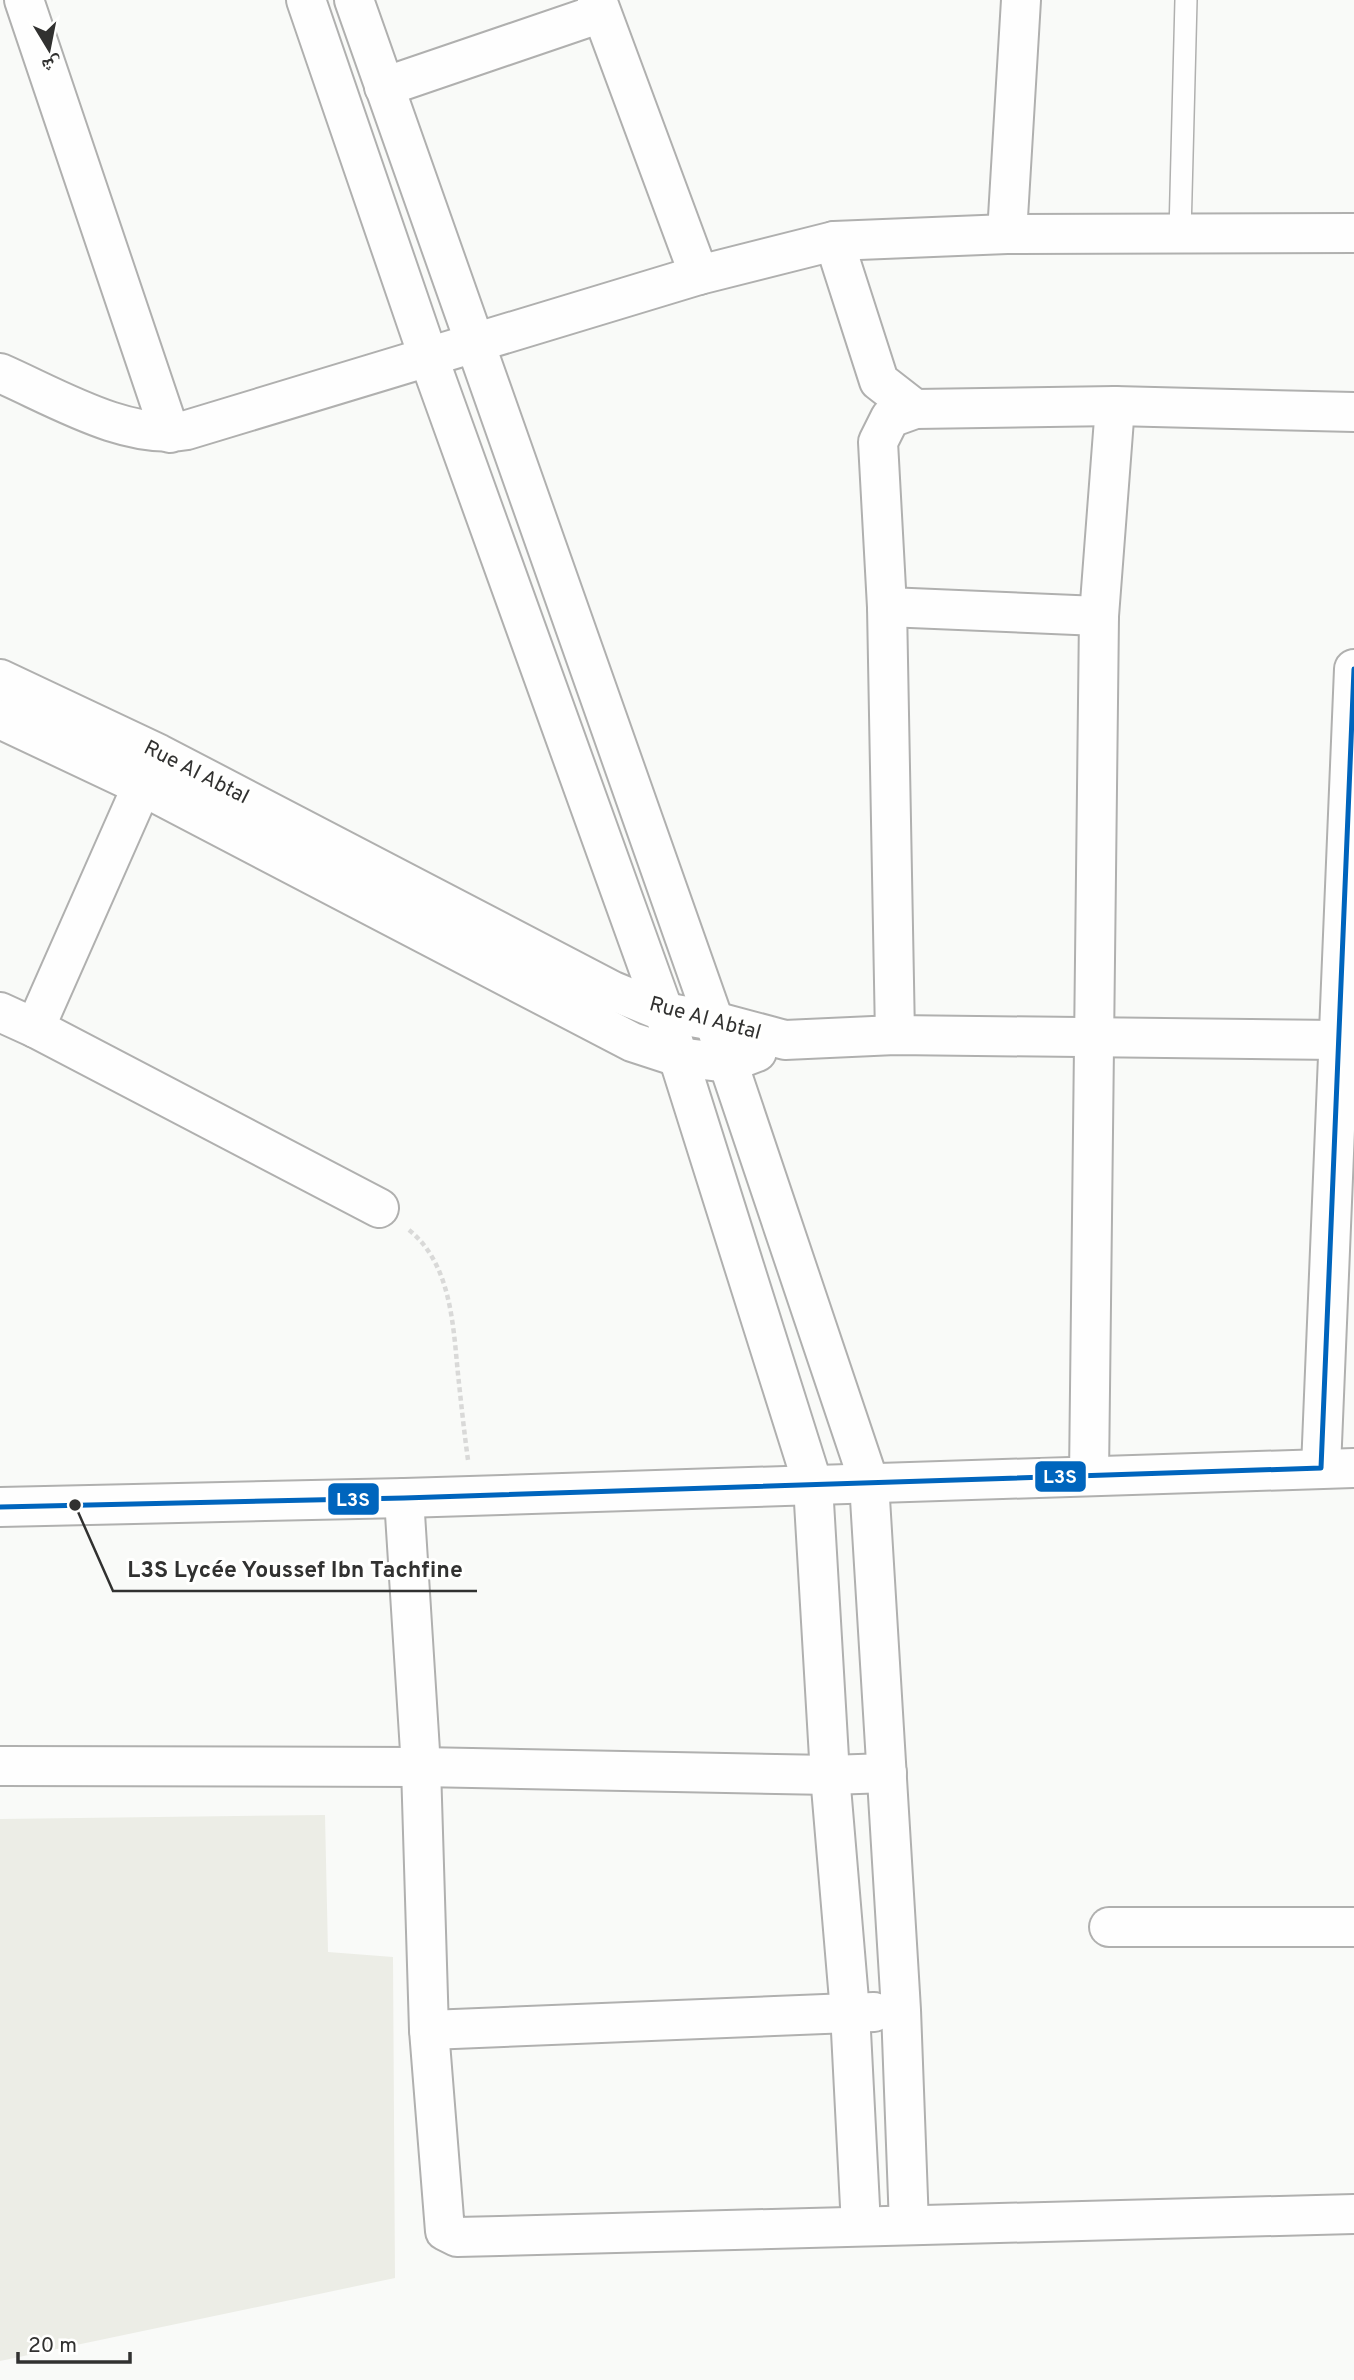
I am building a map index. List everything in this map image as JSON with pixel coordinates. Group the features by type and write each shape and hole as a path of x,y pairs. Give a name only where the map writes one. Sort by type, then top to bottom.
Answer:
{"street":[{"path":"24,0 170,433"},
{"path":"306,0 428,356 664,1012 813,1485 830,1775 850,2012 861,2226"},
{"path":"354,0 714,1021 869,1482 901,2011 909,2225"},
{"path":"1007,233 1021,0"},
{"path":"384,87 599,6 699,275"},
{"path":"0,373 100,417 142,431 170,433 699,275 834,241 1007,233 1354,233"},
{"path":"834,241 878,381 915,409"},
{"path":"1089,1476 1099,616 1115,406"},
{"path":"895,1035 887,607 878,442 890,418 915,409 1115,406 1354,412"},
{"path":"887,607 1099,616"},
{"path":"0,1507 404,1498 1337,1468 1344,1140 1338,1040 1354,669"},
{"name":"Rue Al Abtal","path":"0,678 151,770 632,1042 678,1057 728,1063 785,1040"},
{"name":"Rue Al Abtal","path":"0,719 151,770 613,992 664,1012 714,1021 785,1040"},
{"path":"35,1028 151,770"},
{"path":"0,1012 379,1208"},
{"path":"785,1040 895,1035 1338,1040"},
{"path":"404,1498 421,1767 429,2030 445,2231 450,2235 457,2237 1354,2214"},
{"path":"0,1766 421,1767 830,1775 887,1773"},
{"path":"1109,1927 1354,1927"},
{"path":"429,2030 901,2011"}],"lane":[{"path":"1180,233 1186,0"}],"path":[{"path":"379,1208 422,1241 438,1270 451,1306 471,1495"}],"shaded area":[{"path":"325,1815 328,1952 393,1957 395,2278 0,2361 0,1819"}],"transit line":[{"name":"L3S","path":"0,1507 404,1498 1321,1468 1354,669"}],"place":[{"name":"L3S Lycée Youssef Ibn Tachfine","path":"75,1505"}]}
